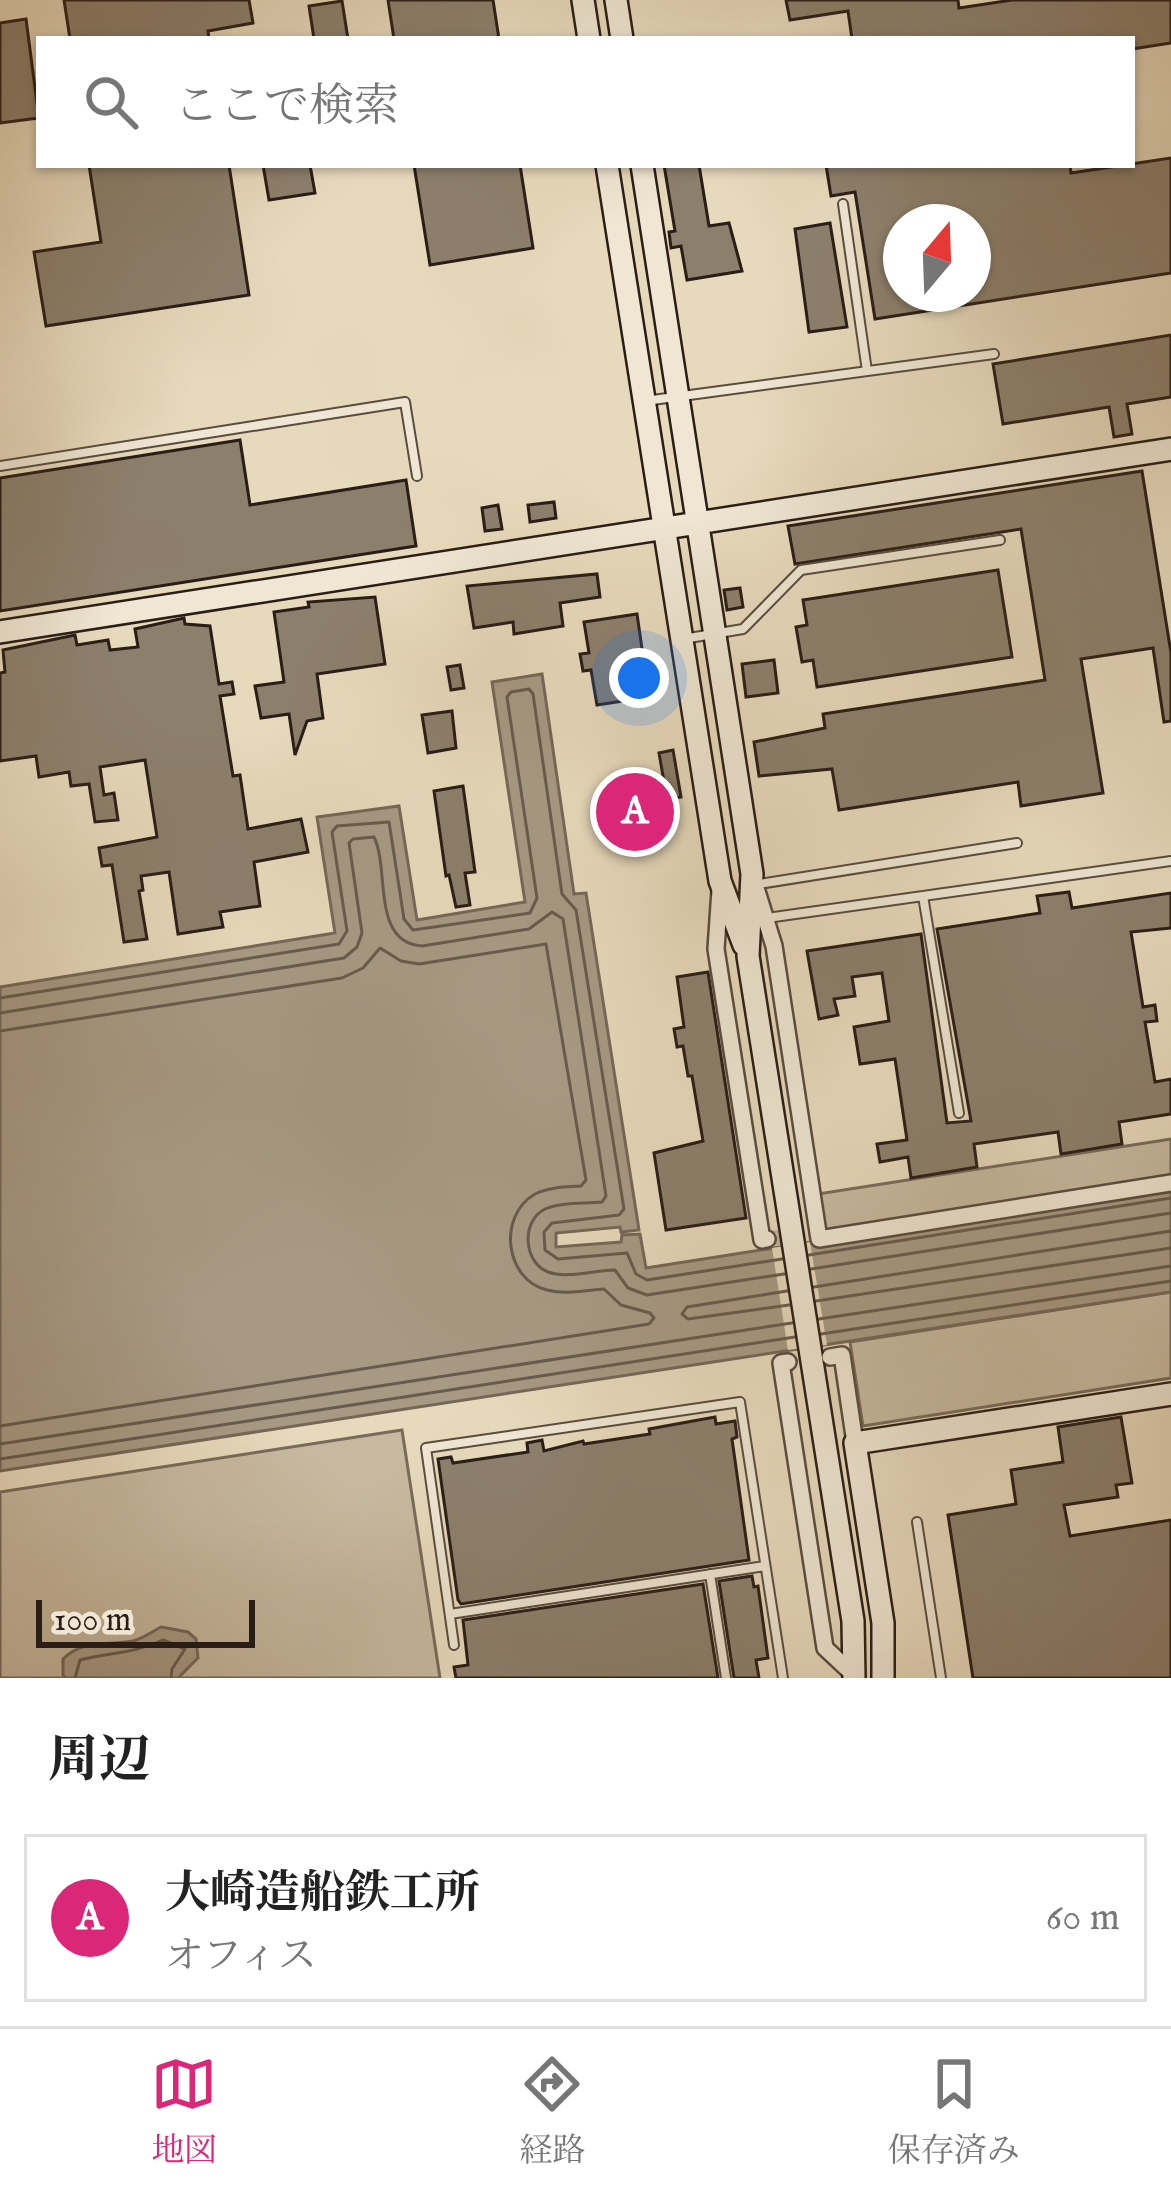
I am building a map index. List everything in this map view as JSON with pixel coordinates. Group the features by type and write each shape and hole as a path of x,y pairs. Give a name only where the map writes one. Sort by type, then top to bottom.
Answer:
{"street":[{"path":"583,0 589,36"},
{"path":"616,0 622,36"},
{"path":"607,168 720,881 716,949 762,1240 767,1239"},
{"path":"642,168 752,881 748,956 806,1237"},
{"path":"0,632 1171,449"},
{"path":"720,881 774,946 806,1237 808,1348 860,1677"},
{"path":"806,1237 1171,1183"},
{"path":"830,1357 842,1355 883,1623 883,1678"},
{"path":"788,1362 781,1363 826,1648 860,1677"},
{"path":"855,1443 1171,1394"}],"lane":[{"path":"843,204 867,371"},
{"path":"644,401 994,354"},
{"path":"0,466 404,402 417,476"},
{"path":"682,639 743,629 802,570 1000,540"},
{"path":"752,881 1017,842"},
{"path":"750,921 1171,861"},
{"path":"923,896 959,1113"},
{"path":"454,1645 426,1448 740,1402 783,1678"},
{"path":"917,1522 941,1678"},
{"path":"450,1614 765,1566"},
{"path":"710,1574 726,1678"}],"shaded area":[{"path":"1171,1139 1171,1177 824,1230 818,1194"},
{"path":"1171,1292 1171,1378 863,1426 850,1342"},
{"path":"402,1430 440,1678 0,1678 0,1492"}],"water":[{"path":"542,674 574,894 586,893 639,1230 621,1232 620,1227 556,1233 556,1247 621,1242 622,1235 640,1234 646,1268 1171,1186 1171,1292 0,1471 0,987 335,933 317,817 399,806 417,920 525,902 492,682"},
{"path":"161,1627 188,1632 196,1639 198,1658 178,1678 63,1675 63,1659 79,1648 133,1641"}],"pier":[{"path":"810,1242 827,1345 788,1350 772,1248"}],"building":[{"path":"64,0 249,0 253,23 208,31 209,36 70,36"},
{"path":"388,0 493,0 499,36 394,36"},
{"path":"786,0 958,0 959,8 1012,0 1171,0 1171,43 1135,49 1135,36 852,36 848,11 790,20"},
{"path":"342,1 348,36 314,36 309,6"},
{"path":"26,19 36,118 0,123 0,23"},
{"path":"1171,158 1171,273 991,301 991,204 883,204 883,312 920,312 875,319 855,192 831,196 826,168 1070,168 1071,173 1135,168 1135,163"},
{"path":"89,168 229,168 249,295 46,326 34,252 101,242"},
{"path":"264,168 311,168 315,193 269,200"},
{"path":"414,168 520,168 533,248 430,265"},
{"path":"664,168 699,168 709,226 729,223 742,271 687,280 681,246 671,248 669,232 675,231"},
{"path":"830,223 847,327 809,332 795,229"},
{"path":"1171,335 1171,397 1127,404 1132,434 1114,437 1109,407 1003,424 993,364"},
{"path":"240,440 250,505 406,480 416,546 0,611 0,478"},
{"path":"1142,471 1171,653 1171,721 1164,722 1153,648 1081,659 1103,793 1021,806 1018,782 839,810 832,769 759,776 754,742 825,728 823,714 1045,680 1021,529 795,564 788,526"},
{"path":"554,502 556,518 530,522 528,505"},
{"path":"498,505 502,529 485,531 482,508"},
{"path":"998,570 1012,657 817,687 813,660 802,662 796,627 807,625 803,600"},
{"path":"597,574 600,597 560,603 563,626 514,634 513,622 474,628 467,586"},
{"path":"740,588 743,607 727,610 724,590"},
{"path":"375,597 385,664 317,674 323,718 307,721 295,755 289,714 261,718 255,686 284,682 274,612 309,607 308,602"},
{"path":"637,614 649,697 597,705 591,670 583,671 580,654 589,653 584,622"},
{"path":"184,618 185,624 210,626 219,684 232,682 234,694 220,696 233,776 240,775 248,829 301,819 308,852 254,862 260,906 220,912 223,927 178,934 169,872 141,876 147,939 124,942 112,865 102,866 99,848 157,837 145,760 100,767 104,795 114,793 118,820 95,822 89,784 71,786 69,772 39,777 36,756 0,761 3,650 75,635 77,645 108,640 110,650 138,647 135,629"},
{"path":"774,660 778,693 746,697 742,664"},
{"path":"460,665 464,688 451,690 447,667"},
{"path":"452,711 456,748 428,753 422,715"},
{"path":"673,750 681,797 667,799 659,753"},
{"path":"463,786 475,872 465,873 470,905 456,907 446,876 434,791"},
{"path":"638,787 639,794 647,793 648,838 627,841 619,790"},
{"path":"1069,892 1072,908 1171,893 1171,928 1131,932 1143,1007 1155,1005 1157,1021 1145,1022 1155,1082 1171,1079 1171,1114 1119,1122 1122,1144 1061,1154 1058,1132 974,1144 977,1167 911,1178 908,1157 880,1162 877,1144 907,1140 895,1059 860,1064 854,1027 889,1021 882,973 852,977 855,996 834,999 838,1015 819,1019 807,951 921,934 947,1123 971,1121 937,929 1040,913 1037,896"},
{"path":"708,972 746,1218 666,1230 654,1153 703,1141 692,1076 688,1076 683,1046 677,1047 674,1029 684,1027 677,977"},
{"path":"715,1417 716,1424 735,1421 737,1437 732,1439 749,1560 461,1604 458,1600 438,1459 451,1457 453,1463 528,1452 527,1443 542,1440 544,1451 583,1441 650,1434 649,1429"},
{"path":"1121,1417 1132,1483 1116,1485 1118,1497 1064,1505 1070,1536 1171,1520 1171,1678 973,1678 948,1515 1016,1504 1011,1470 1063,1462 1058,1427"},
{"path":"752,1576 754,1587 758,1586 768,1658 756,1660 759,1678 734,1678 719,1581"},
{"path":"703,1584 718,1678 456,1678 454,1667 468,1665 463,1620"}],"tunnel":[{"path":"767,1239 810,1234"}],"place":[{"name":"大崎造船鉄工所","path":"635,812"}]}
